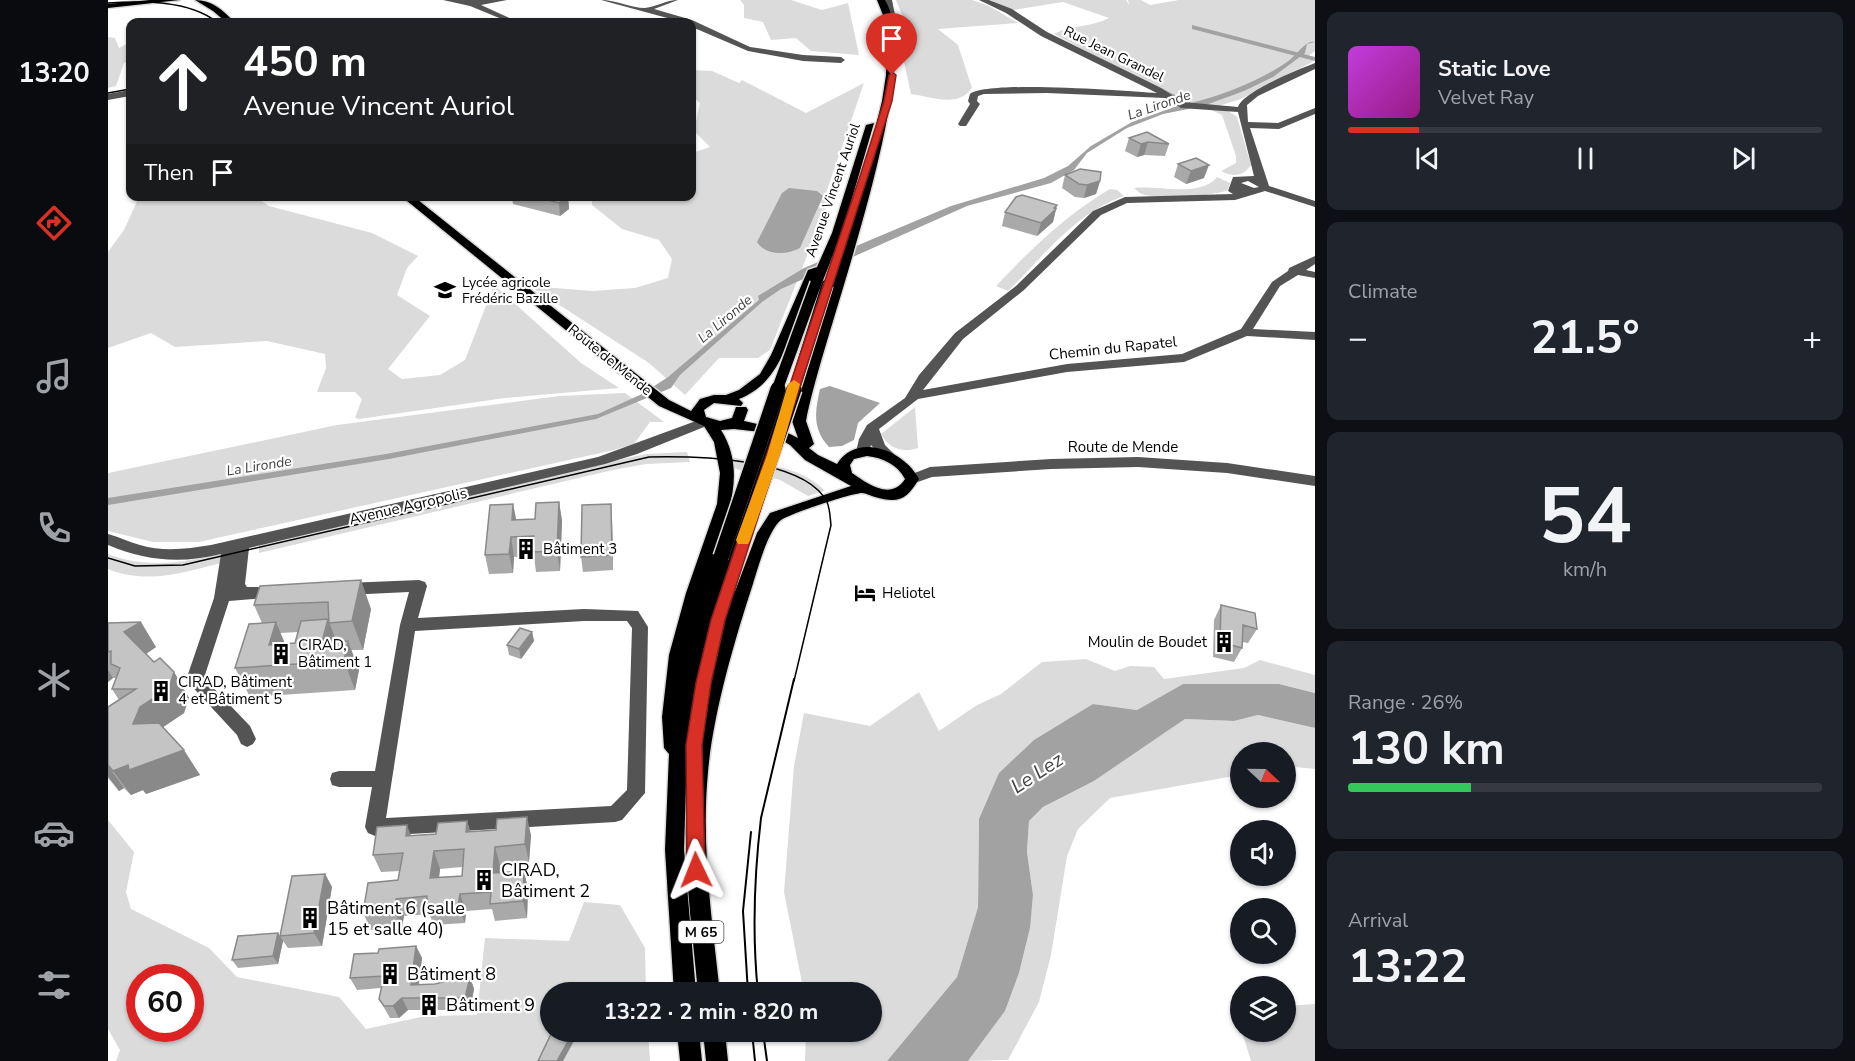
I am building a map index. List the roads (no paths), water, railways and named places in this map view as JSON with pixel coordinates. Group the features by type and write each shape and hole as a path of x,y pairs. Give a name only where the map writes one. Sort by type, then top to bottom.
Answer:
{"main road":[{"path":"108,6 176,0"},
{"name":"Avenue Vincent Auriol","path":"828,266 884,83 881,34 872,0"},
{"name":"Avenue Vincent Auriol","path":"828,266 868,179 892,83 890,42 885,5 881,0"},
{"path":"205,1 226,18"},
{"name":"Route de Mende","path":"412,201 657,398 703,418"},
{"name":"M 65","path":"728,399 746,391 774,366 792,318 828,266"},
{"name":"M 65","path":"807,444 799,418 828,320 828,266"},
{"name":"M 65","path":"684,982 674,829 687,683 701,619 773,455 828,266"},
{"path":"845,460 825,456 796,436 759,421 728,399 708,400 703,418 761,428 788,438 810,457 845,475 864,488 887,496 894,495 907,489 910,473 892,459 863,452 854,453 845,460 843,465 845,475"},
{"path":"731,424 741,416 741,410"},
{"name":"M 65","path":"677,778 671,739 677,655 684,625 724,504 728,483 722,443 703,418"},
{"name":"M 65","path":"696,870 699,769 704,741 736,615 766,525 781,514 843,492 864,488"},
{"name":"M 65","path":"708,982 696,870 694,745 703,683 729,559"}],"street":[{"path":"447,0 472,4 505,18"},
{"path":"472,4 503,0"},
{"path":"605,0 673,18"},
{"path":"645,10 674,0"},
{"name":"Avenue Vincent Auriol","path":"888,0 892,20 890,42"},
{"name":"Rue Jean Grandel","path":"982,0 1009,11 1044,34 1181,105 1241,110"},
{"path":"696,26 748,50 803,58 841,60"},
{"path":"1263,184 1241,110 1250,97 1315,66"},
{"path":"963,124 975,104 972,101 974,94 983,91 1047,90 1167,96"},
{"path":"108,97 126,94"},
{"path":"1244,125 1274,127 1315,111"},
{"path":"1226,197 1235,185 1235,180 1245,177 1257,167"},
{"path":"1245,177 1315,204"},
{"path":"863,452 863,445 872,429 900,410 914,396 924,378 959,336 1020,288 1097,213 1125,200 1226,197 1254,191 1263,184"},
{"path":"1235,185 1254,191"},
{"path":"1313,263 1293,270 1276,284 1245,332 1315,336"},
{"path":"1293,270 1315,274"},
{"name":"Chemin du Rapatel","path":"914,396 1067,368 1185,358 1245,332"},
{"name":"Avenue Agropolis","path":"108,540 140,553 169,557 236,545 614,457 703,418"},
{"path":"872,429 879,447 892,459"},
{"name":"Route de Mende","path":"910,473 1062,463 1138,462 1227,468 1315,481"},
{"path":"236,545 237,585 243,593"},
{"path":"236,545 223,595 195,680 244,731 247,739"},
{"path":"333,589 419,586 408,625 375,827 615,814 636,793 640,627 632,615 584,615 408,625"},
{"path":"223,595 291,591"},
{"path":"339,778 383,778"}],"water":[{"path":"1055,35 1191,103 1228,92 1253,81 1287,62 1308,43 1315,42 1307,44 1305,53 1273,77 1244,91 1203,106 1163,114 1127,128 1087,153 1074,170 1051,183 967,206 781,289 762,302 680,375 671,388 596,419 389,459 108,505 108,498 386,454 598,414 642,394 668,377 759,300 758,296 804,268 951,206 1044,178 1068,166 1091,146 1132,122 1183,104 1179,99"},
{"path":"789,188 817,191 823,196 800,248 783,253 771,252 757,242 782,193"},
{"path":"830,386 880,403 858,423 854,440 842,446 829,447 817,427 816,412 820,389"},
{"name":"Le Lez","path":"1183,684 1279,684 1315,693 1315,728 1258,715 1234,721 1185,719 1094,781 1043,807 1029,821 1027,852 1033,895 1030,928 1019,973 1005,1011 968,1061 887,1061 957,977 978,907 979,819 999,773 1034,740 1093,704 1137,710"}],"waterway":[{"path":"1195,27 1315,59"}],"tram line":[{"path":"108,3 165,3 193,9 210,18"},
{"path":"108,93 126,90"},
{"path":"108,558 135,566 183,565 649,457 692,457 746,462 796,476 815,487 829,507 831,525 794,681"},
{"path":"757,982 755,906 761,818 794,679"},
{"path":"747,982 743,911 751,832"},
{"path":"753,1042 755,1061"},
{"path":"764,1042 767,1061"}],"place":[{"name":"Lycée agricole Frédéric Bazille","path":"445,290"},
{"name":"Bâtiment 3","path":"526,549"},
{"name":"Heliotel","path":"865,593"},
{"name":"Moulin de Boudet","path":"1224,642"},
{"name":"CIRAD, Bâtiment 1","path":"281,654"},
{"name":"CIRAD, Bâtiment 4 et Bâtiment 5","path":"161,691"},
{"name":"CIRAD, Bâtiment 2","path":"484,880"},
{"name":"Bâtiment 6 (salle 15 et salle 40)","path":"310,918"},
{"name":"Bâtiment 8","path":"390,974"},
{"name":"Bâtiment 9","path":"429,1005"}],"water label":[{"name":"La Lironde","path":"1159,105"},
{"name":"La Lironde","path":"725,319"},
{"name":"La Lironde","path":"259,466"}]}
